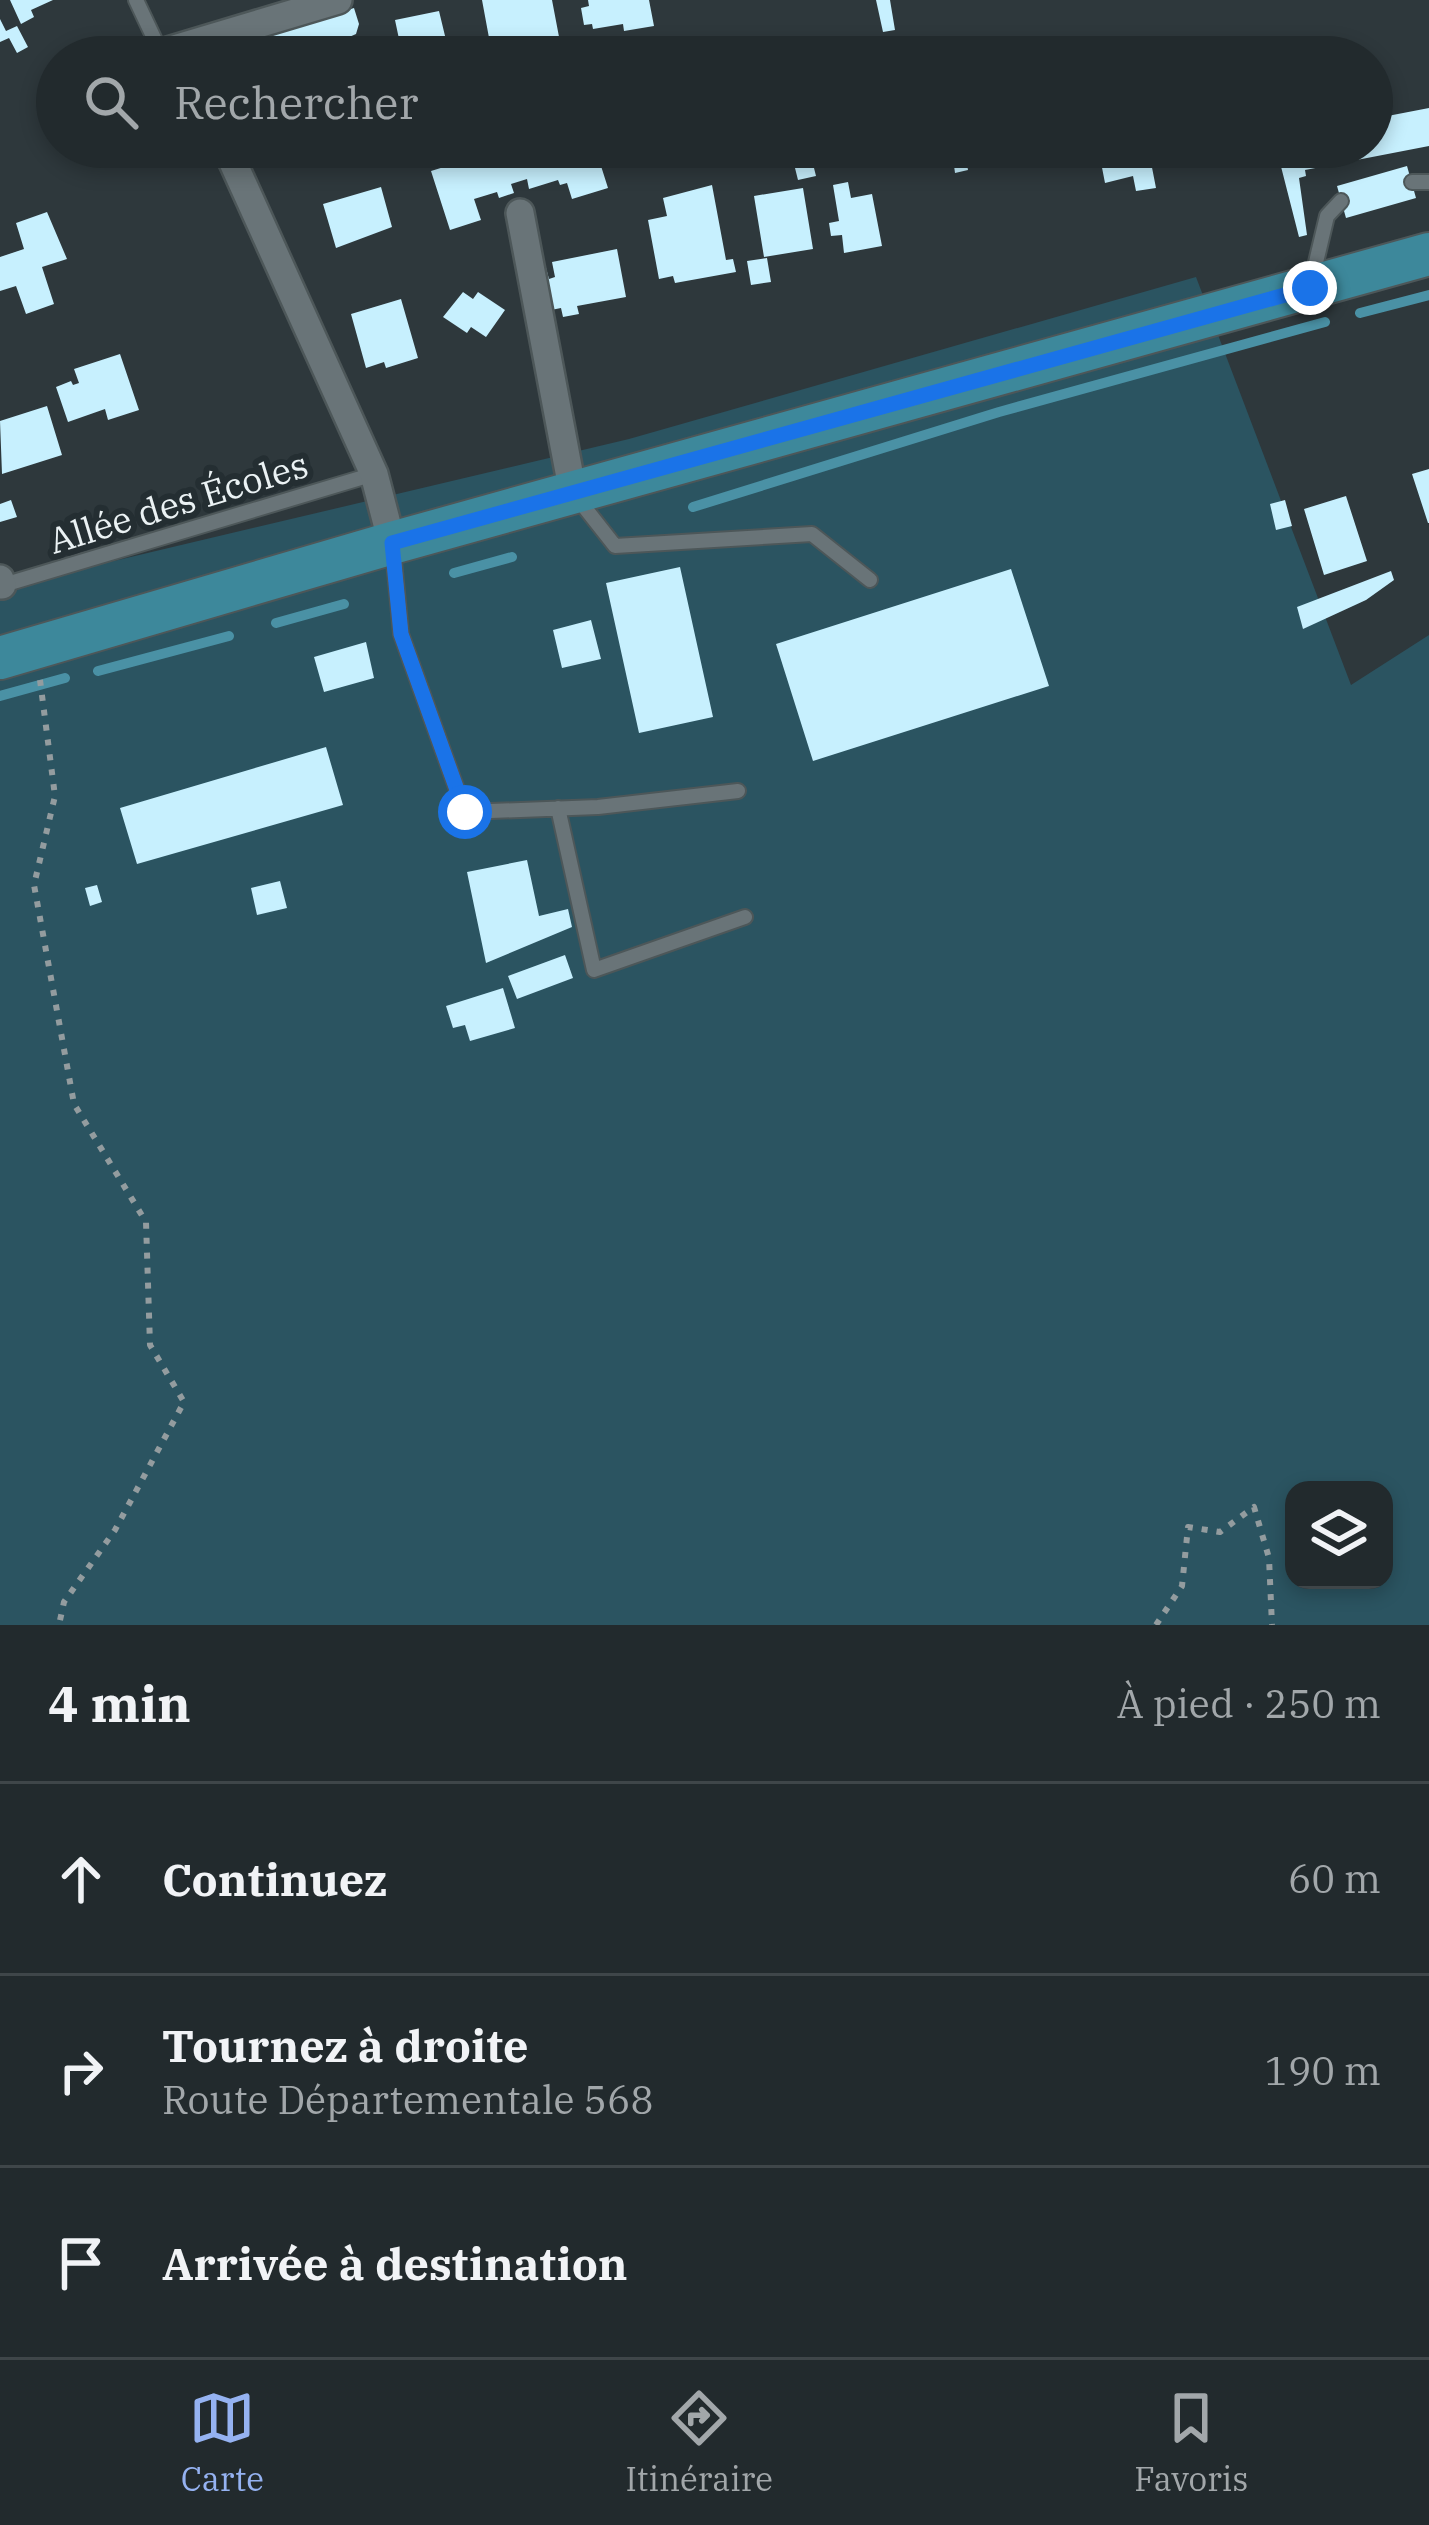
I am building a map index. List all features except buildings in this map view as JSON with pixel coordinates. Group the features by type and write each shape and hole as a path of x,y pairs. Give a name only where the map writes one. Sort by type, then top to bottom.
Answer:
{"main road":[{"path":"18,652 1429,254"}],"street":[{"path":"223,36 338,0"},
{"path":"236,168 374,474 392,543"},
{"path":"520,213 573,493"}],"lane":[{"path":"136,0 154,36"},
{"path":"1412,182 1429,182"},
{"path":"1310,288 1327,217 1341,202"},
{"name":"Allée des Écoles","path":"1,584 374,474"},
{"path":"573,493 615,546 812,534 870,580"},
{"path":"392,543 401,634 465,812 738,790"},
{"path":"558,808 594,970 745,917"}],"path":[{"path":"18,652 55,796 34,885 74,1104 146,1222 150,1345 184,1402 115,1530 64,1602 59,1625"},
{"path":"1156,1625 1182,1586 1188,1527 1220,1532 1254,1508 1269,1558 1272,1625"}],"shaded area":[{"path":"1196,277 1351,685 1429,635 1429,1625 0,1625 0,588 629,439"}],"waterway":[{"path":"1360,313 1429,295"},
{"path":"693,507 999,412 1325,322"},
{"path":"454,573 512,557"},
{"path":"276,623 344,604"},
{"path":"98,671 229,636"},
{"path":"0,696 65,678"}],"route":[{"path":"465,812 401,634 392,543 1310,288"}]}
